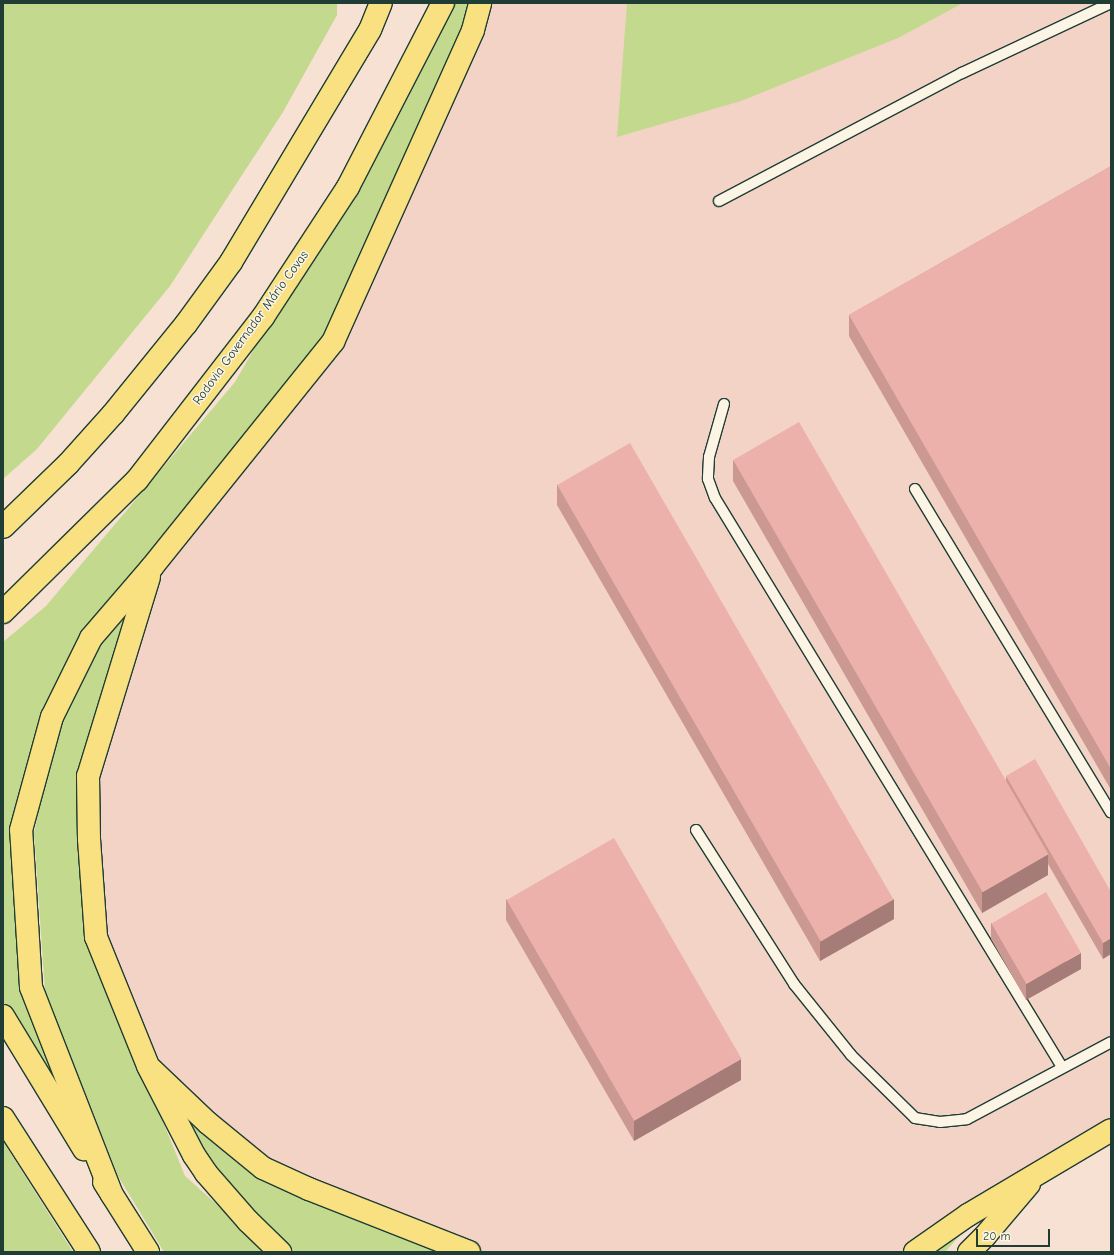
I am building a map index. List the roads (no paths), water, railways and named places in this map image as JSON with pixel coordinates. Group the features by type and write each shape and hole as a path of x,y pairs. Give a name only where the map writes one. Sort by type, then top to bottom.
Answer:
{"main road":[{"path":"367,3 370,30"},
{"path":"3,527 88,442 186,324 231,262 370,30 381,3"},
{"name":"Rodovia Governador Mário Covas","path":"3,612 137,480 263,316 348,187 443,3"},
{"path":"112,1195 31,987 22,830 52,716 91,638 152,568 333,342 473,30 480,3"},
{"path":"152,568 88,776 88,839 96,937 148,1066 206,1173 248,1221 280,1252"},
{"path":"3,1016 148,1252"},
{"path":"148,1066 208,1123 263,1168 316,1192 469,1252"},
{"path":"3,1118 89,1252"},
{"path":"915,1250 968,1215 1111,1130"},
{"path":"969,1252 1020,1196 1034,1176"}],"lane":[{"path":"719,201 962,72 1111,3"},
{"path":"724,404 709,457 708,479 715,498 1062,1067"},
{"path":"915,489 1111,812"},
{"path":"696,830 794,984 851,1055 915,1118 940,1122 968,1119 1062,1067 1111,1042"}]}
